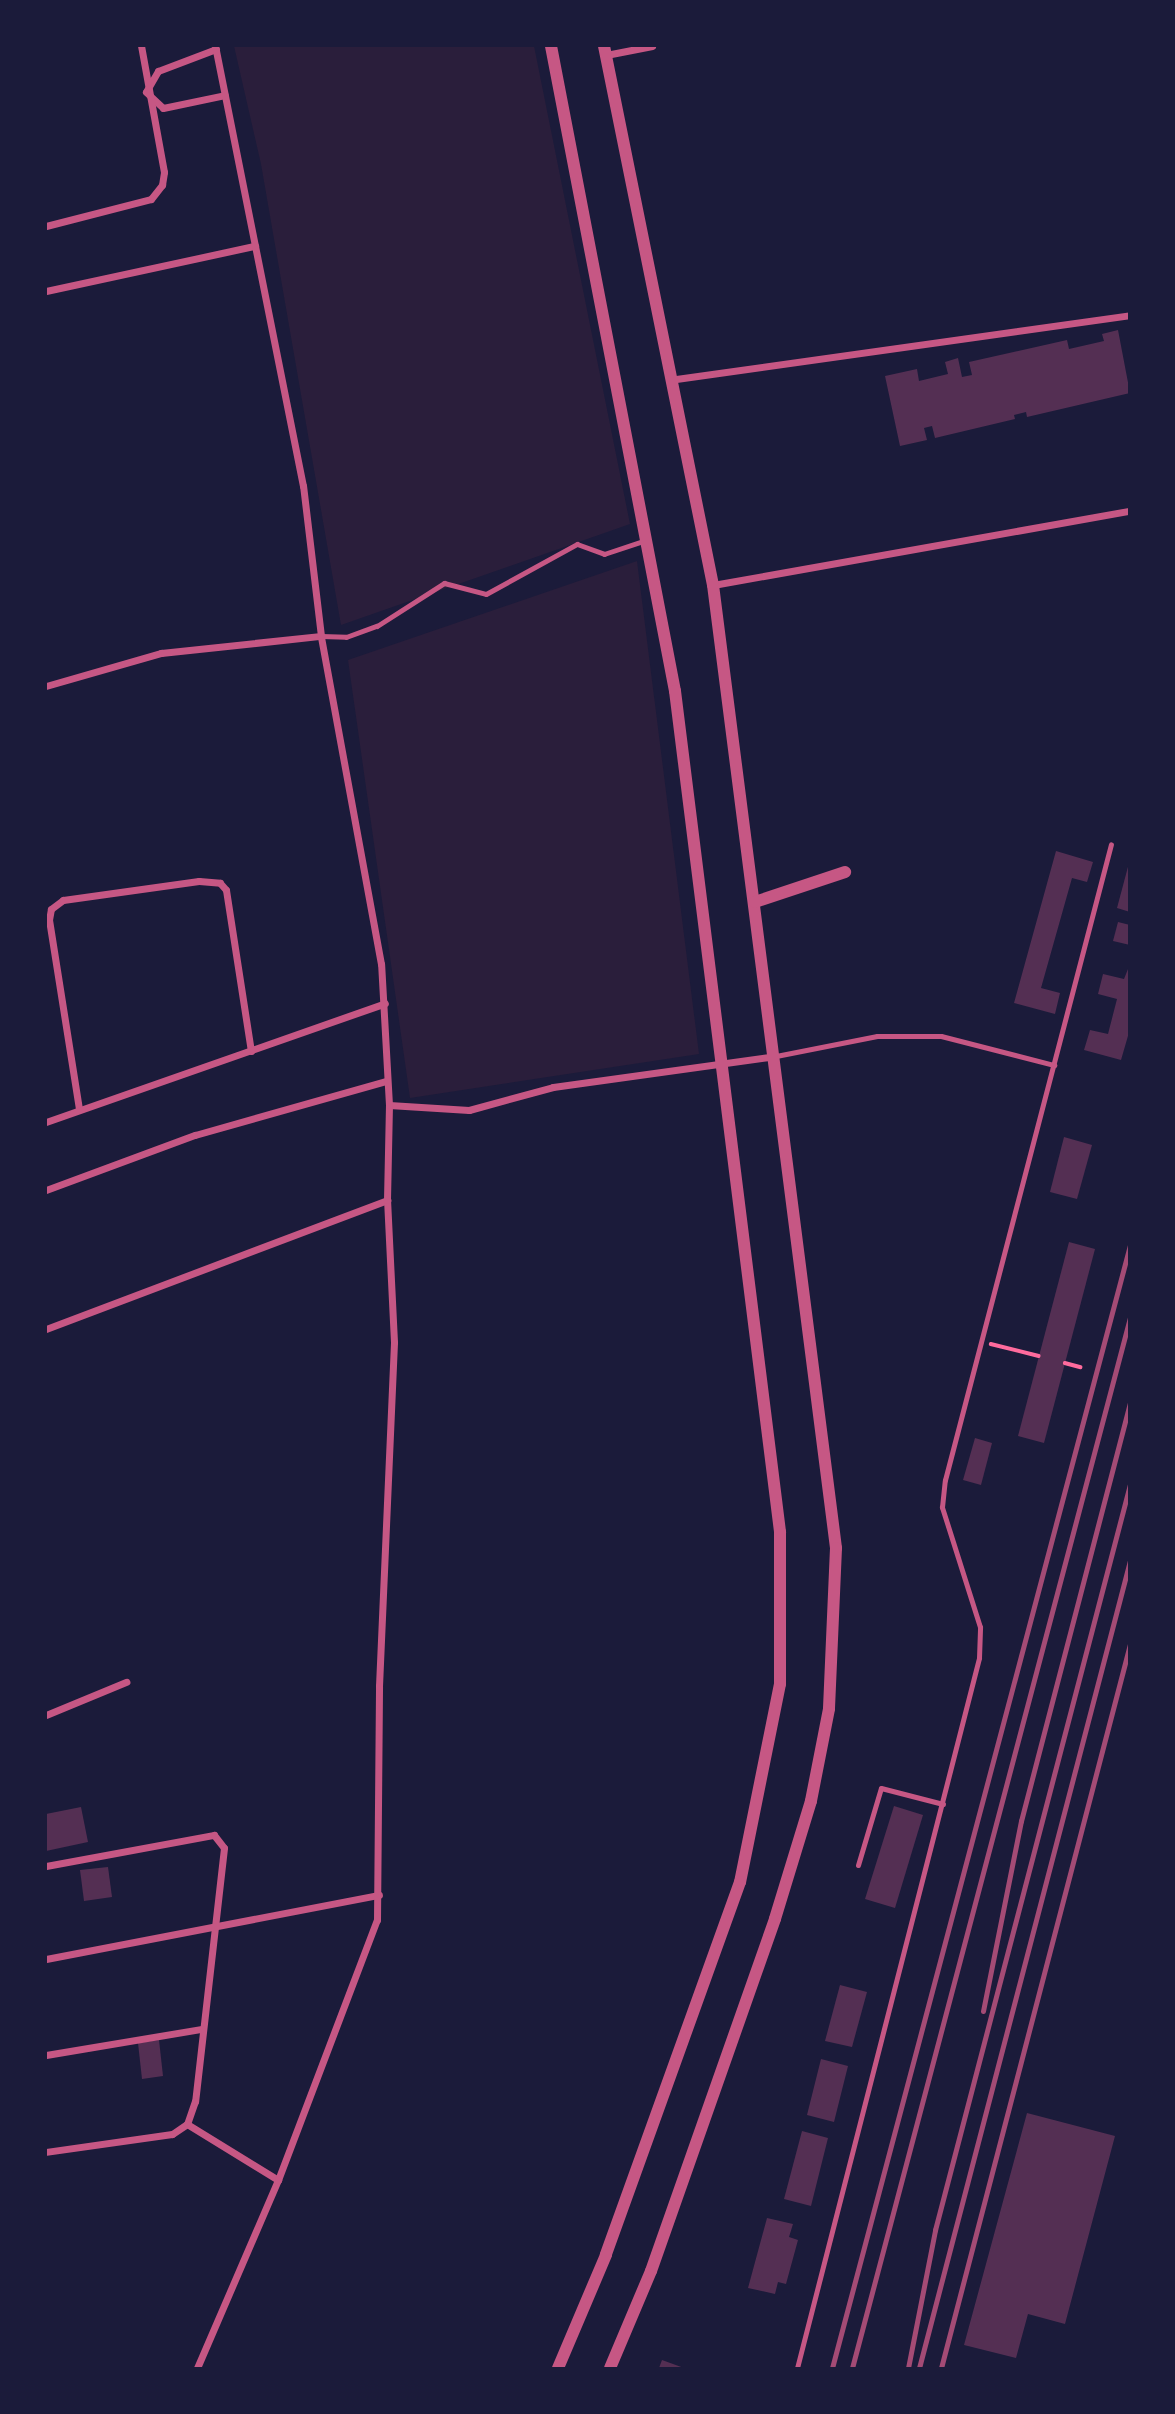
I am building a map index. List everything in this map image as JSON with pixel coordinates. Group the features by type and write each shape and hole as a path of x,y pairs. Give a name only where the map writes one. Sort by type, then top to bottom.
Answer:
{"street":[{"path":"46,226 152,199 162,186 164,172 146,92 141,46"},
{"path":"551,46 675,691 780,1532 780,1684 740,1882 607,2255 558,2368"},
{"path":"610,2368 651,2271 775,1919 811,1801 829,1709 836,1548 776,1056 713,585 669,380 605,50 652,46"},
{"path":"146,92 158,71 215,48 303,486 321,636 385,1003 389,1105 387,1200 394,1342 379,1686 379,1895 371,1942 278,2180 197,2368"},
{"path":"146,92 163,108 225,95"},
{"path":"46,291 255,246"},
{"path":"669,380 1129,315"},
{"path":"713,585 1129,511"},
{"path":"46,686 162,653 321,636"},
{"path":"755,902 845,872"},
{"path":"79,1109 49,920 51,909 64,900 199,881 220,883 226,890 251,1051"},
{"path":"46,1122 385,1003"},
{"path":"389,1105 469,1110 553,1087 723,1060 776,1056"},
{"path":"46,1190 195,1135 386,1081"},
{"path":"46,1329 387,1200"},
{"path":"46,1715 125,1682"},
{"path":"46,1866 214,1835 223,1848 195,2101 187,2124 172,2134 46,2152"},
{"path":"46,1959 379,1895"},
{"path":"46,2055 202,2029"},
{"path":"187,2124 278,2180"}],"lane":[{"path":"321,636 346,637 377,626 444,583 486,594 577,544 604,554 646,540"},
{"path":"797,2368 979,1658 980,1627 942,1507 1111,844"},
{"path":"776,1056 877,1036 941,1036 1054,1065"},
{"path":"858,1865 881,1788 943,1804"}],"path":[{"path":"982,1342 1039,1356"},
{"path":"1065,1363 1080,1367"}],"shaded area":[{"path":"234,46 534,46 630,524 341,625 261,164"},
{"path":"637,561 699,1054 410,1098 348,660"}],"building":[{"path":"1118,330 1130,393 1027,417 1026,412 1014,415 1015,419 935,438 932,426 924,428 927,440 900,446 885,376 917,369 919,381 948,374 945,362 958,358 962,377 972,375 969,362 1067,340 1069,349 1104,341 1102,334"},
{"path":"1056,851 1093,862 1087,882 1072,878 1041,988 1060,993 1055,1014 1014,1003"},
{"path":"1130,863 1130,912 1117,908"},
{"path":"1118,922 1130,925 1130,945 1113,941"},
{"path":"1130,964 1130,1029 1121,1060 1084,1050 1090,1030 1108,1034 1117,999 1098,994 1103,974 1124,979"},
{"path":"1064,1137 1092,1145 1077,1199 1050,1192"},
{"path":"1069,1242 1095,1249 1044,1443 1018,1436"},
{"path":"975,1438 992,1443 981,1485 963,1480"},
{"path":"894,1806 923,1815 895,1908 865,1899"},
{"path":"81,1807 88,1842 46,1851 46,1814"},
{"path":"108,1867 112,1897 84,1901 80,1870"},
{"path":"840,1985 867,1992 852,2047 825,2041"},
{"path":"159,2040 163,2076 142,2079 138,2043"},
{"path":"821,2059 848,2066 834,2122 807,2115"},
{"path":"1027,2113 1115,2136 1065,2324 1028,2314 1016,2358 964,2345"},
{"path":"802,2131 828,2138 811,2206 784,2199"},
{"path":"767,2218 793,2224 789,2237 798,2240 786,2284 778,2282 775,2294 748,2288"},
{"path":"662,2360 684,2368 659,2368"}],"railway":[{"path":"832,2368 1130,1245"},
{"path":"852,2368 1130,1317"},
{"path":"983,2011 1021,1821 1130,1402"},
{"path":"908,2368 935,2230 1130,1484"},
{"path":"919,2368 1130,1560"},
{"path":"941,2368 1130,1644"}]}
